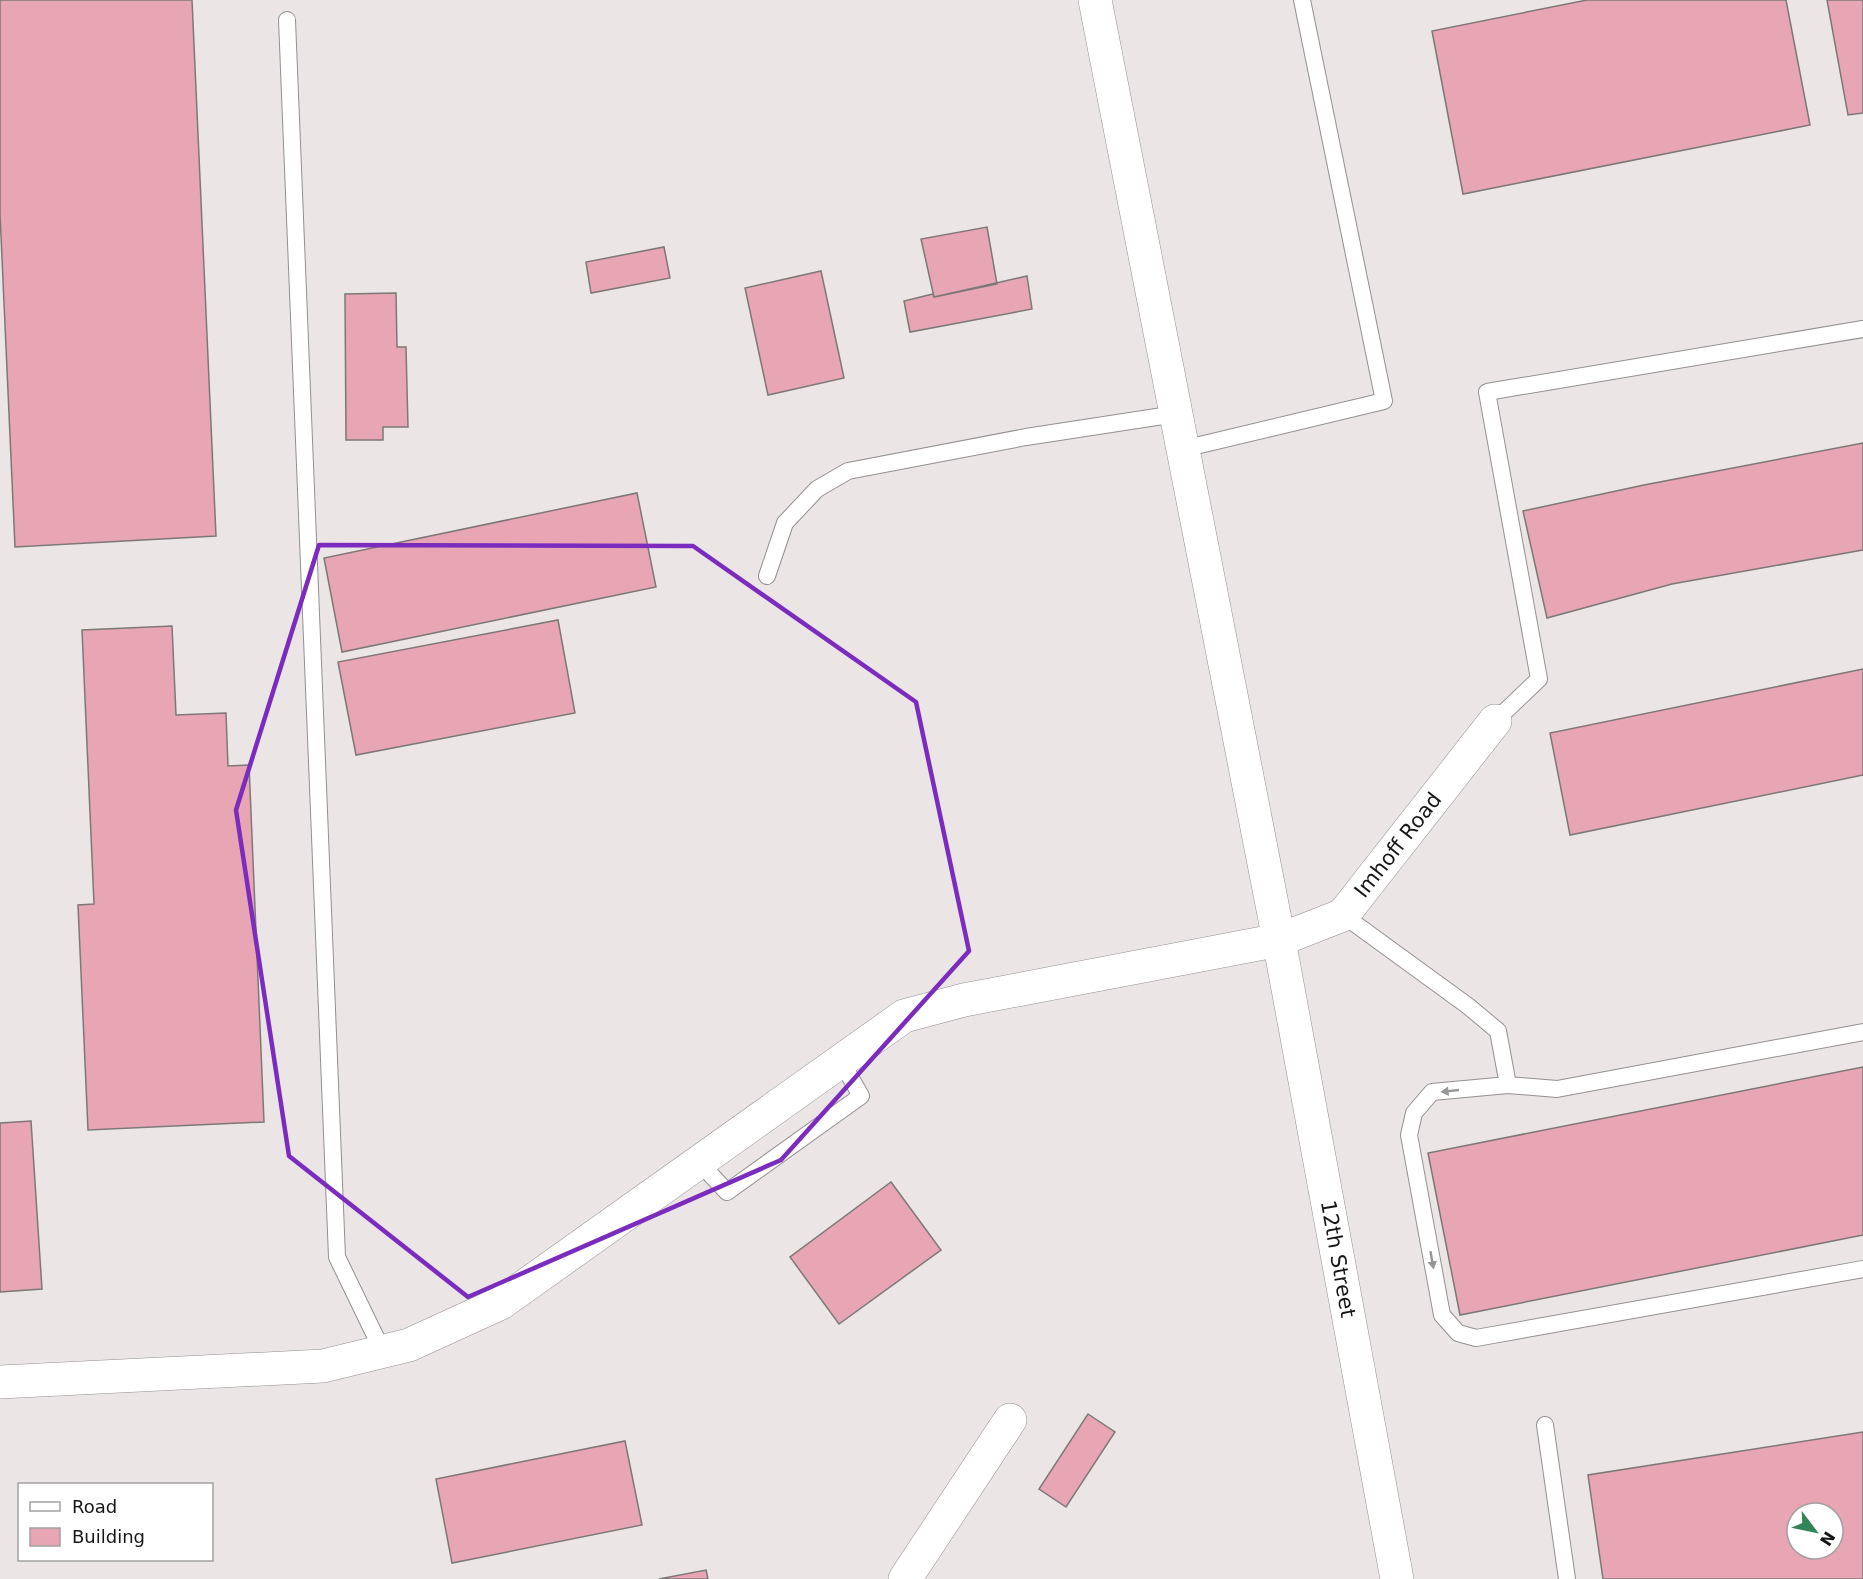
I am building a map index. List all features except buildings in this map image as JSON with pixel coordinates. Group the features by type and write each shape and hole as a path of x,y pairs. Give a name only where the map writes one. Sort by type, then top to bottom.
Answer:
{"street":[{"name":"12th Street","path":"1095,0 1279,940 1397,1579"},
{"name":"Imhoff Road","path":"0,1382 323,1366 409,1346 501,1303 904,1016 964,1000 1279,940 1343,915 1495,721"},
{"path":"905,1579 1010,1420"}],"lane":[{"path":"1183,448 1384,401 1302,0"},
{"path":"287,20 337,1257 383,1352"},
{"path":"1495,721 1539,679 1487,392 1863,329"},
{"path":"767,576 785,523 817,489 848,471 1026,437 1176,414"},
{"path":"1343,915 1468,1006 1498,1032 1508,1085"},
{"path":"1863,1032 1557,1089 1508,1085 1432,1092 1414,1113 1409,1135 1442,1315 1458,1333 1476,1338 1863,1269"},
{"path":"1545,1425 1567,1579"}],"highlighted area":[{"path":"319,545 693,546 916,702 969,951 781,1160 468,1297 289,1156 236,810"}]}
